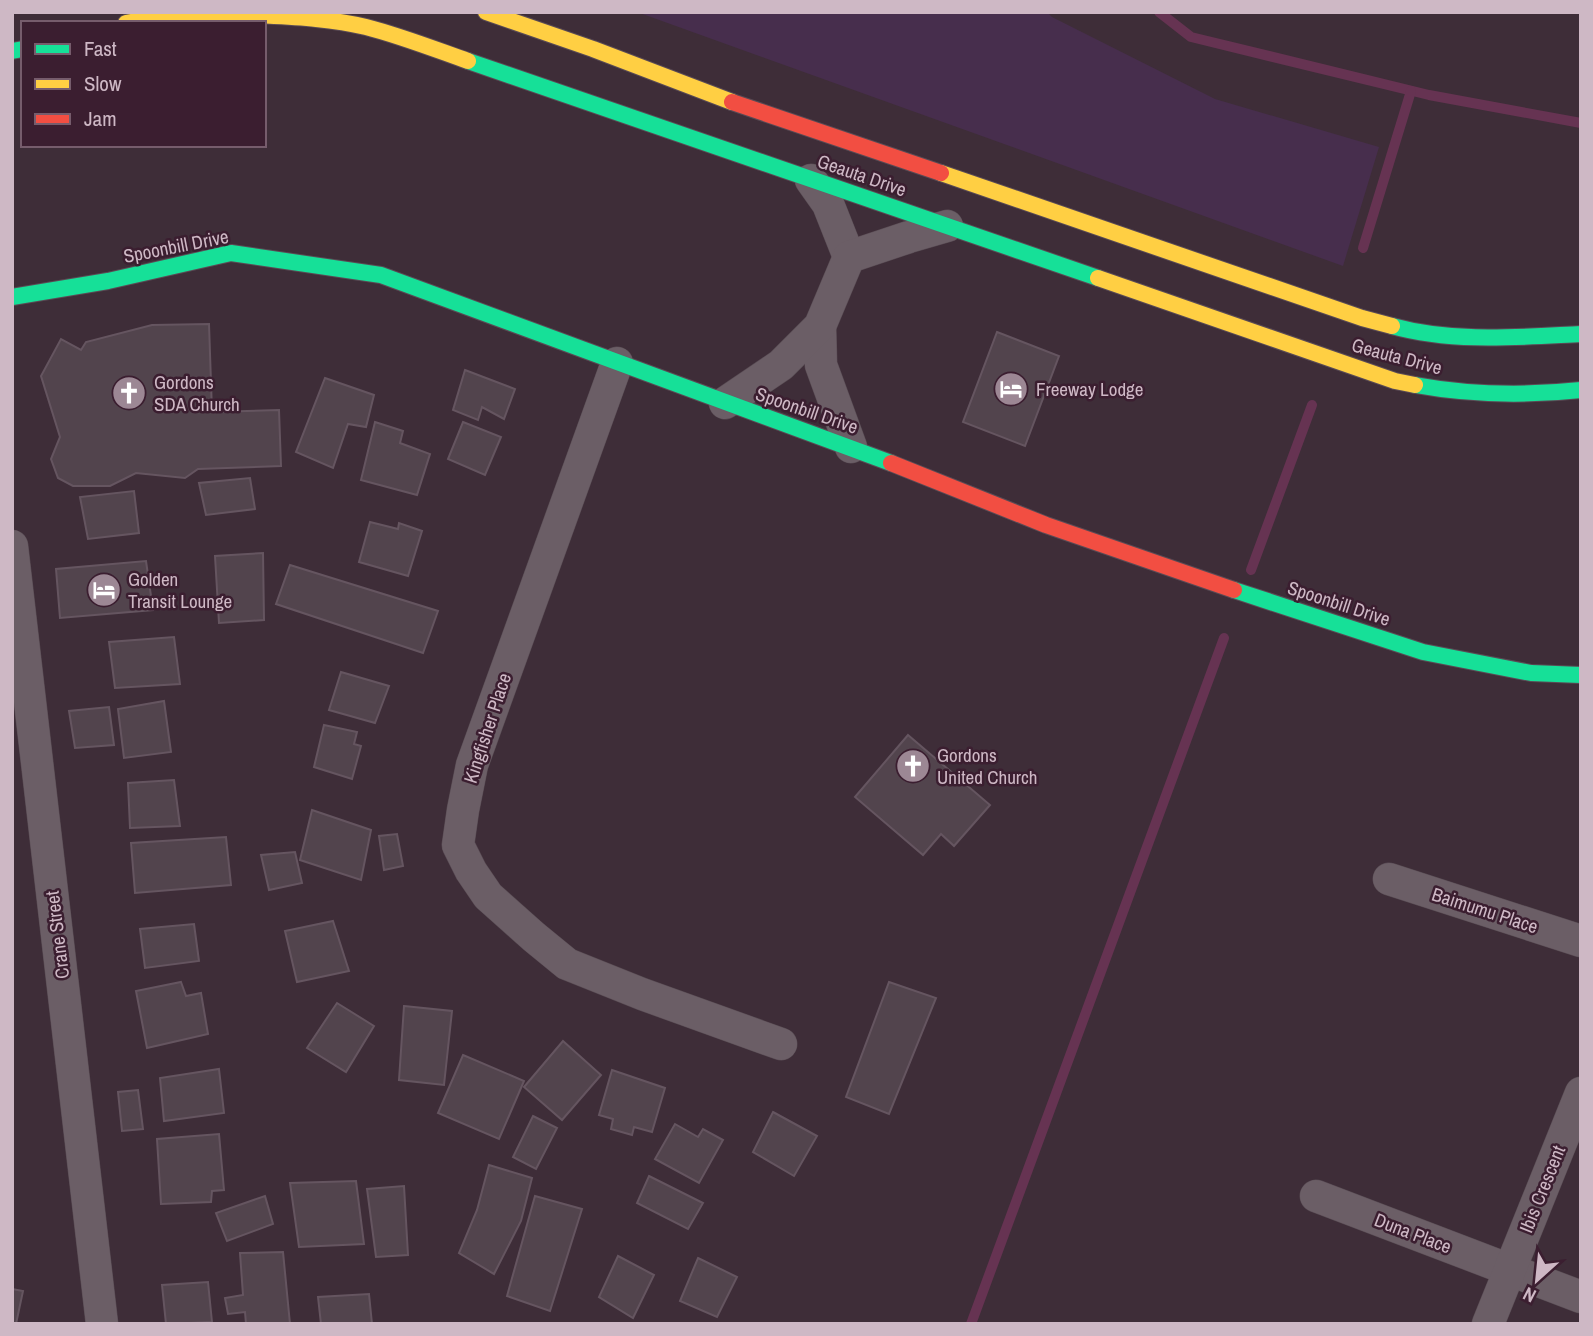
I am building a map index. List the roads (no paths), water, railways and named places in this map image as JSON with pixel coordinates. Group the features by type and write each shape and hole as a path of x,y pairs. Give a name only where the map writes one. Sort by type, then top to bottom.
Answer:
{"main road":[{"name":"Geauta Drive","path":"486,12 593,49 722,99 1362,318 1420,333 1461,336 1528,338 1581,334"},
{"name":"Geauta Drive","path":"140,21 188,14 231,14 304,17 376,29 1395,381 1458,392 1564,393 1581,390"},
{"name":"Spoonbill Drive","path":"12,297 108,281 231,253 381,275 851,447 1058,529 1262,600 1423,652 1531,673 1581,675"}],"street":[{"path":"725,403 781,365 820,326 849,257 828,204 811,180"},
{"path":"849,257 947,226"},
{"path":"820,326 821,365 851,447"},
{"name":"Kingfisher Place","path":"617,363 472,765 458,845 488,896 567,964 781,1044"},
{"name":"Crane Street","path":"12,546 102,1324"},
{"name":"Baimumu Place","path":"1389,879 1581,941"},
{"name":"Ibis Crescent","path":"1488,1324 1581,1093"},
{"name":"Duna Place","path":"1316,1196 1581,1297"}],"waterway":[{"path":"1159,12 1191,37 1429,95 1581,123"},
{"path":"1363,248 1411,91"},
{"path":"1251,570 1312,405"},
{"path":"971,1324 1224,638"}],"place":[{"name":"Freeway Lodge","path":"1011,389"},
{"name":"Gordons SDA Church","path":"129,393"},
{"name":"Golden Transit Lounge","path":"104,590"},
{"name":"Gordons United Church","path":"913,766"}]}
